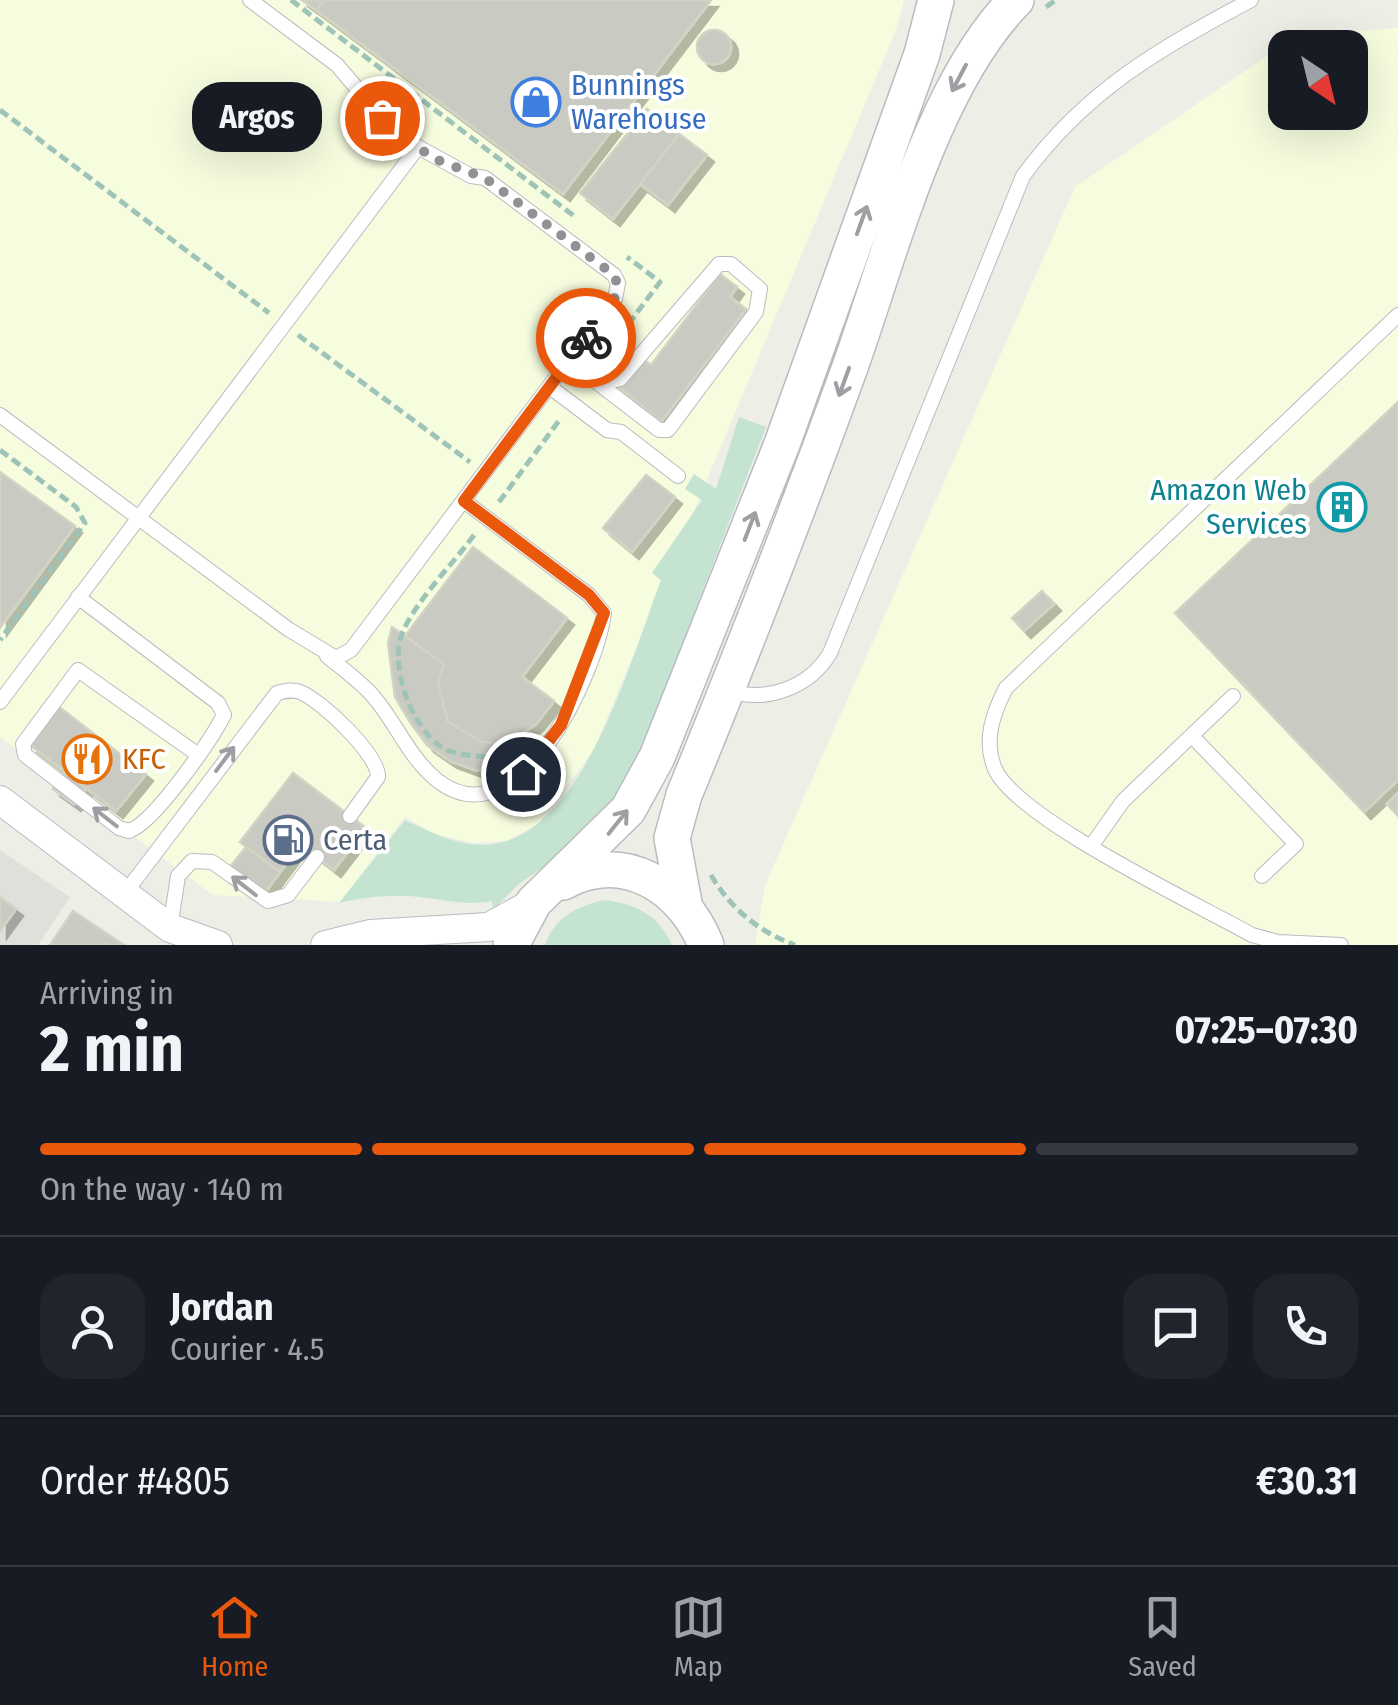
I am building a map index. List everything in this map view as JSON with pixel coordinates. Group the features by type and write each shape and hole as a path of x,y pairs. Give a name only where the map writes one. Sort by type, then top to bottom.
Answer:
{"street":[{"path":"511,945 541,896 619,821 657,756 782,444 922,54 936,0"},
{"path":"695,922 673,856 676,819 796,515 937,126 975,49 1016,0"},
{"path":"0,800 170,928 218,945"},
{"path":"325,945 370,934 489,927 575,875 604,870 634,872 661,884 695,922 725,945"},
{"path":"370,934 431,945"}],"lane":[{"path":"250,0 337,66 382,118 418,147 470,176 485,178 614,275 618,283 615,300 352,650 346,656 327,655"},
{"path":"728,690 754,695 788,688 814,674 830,653 1023,176 1057,130 1113,80 1251,0"},
{"path":"0,702 418,147"},
{"path":"568,362 659,430 668,430 756,312 760,290 732,264 719,264 708,272 632,370 610,384 594,381"},
{"path":"1341,945 1277,944 1252,935 1092,845 1013,794 996,771 989,749 991,724 1006,688 1398,315"},
{"path":"550,386 607,430 621,432 678,476"},
{"path":"0,415 327,655 373,696 412,756 440,782 454,791 481,795 504,790 523,774 561,725 604,613 589,595 464,501"},
{"path":"78,597 218,702 224,715 197,754 144,823 130,831 119,828 22,751 78,670 197,754"},
{"path":"125,893 277,693 295,690 308,696 372,754 378,777 350,816"},
{"path":"1092,845 1123,802 1234,696"},
{"path":"1192,736 1296,844 1262,876"},
{"path":"170,928 178,876 192,861 212,862 268,900 288,895 318,857"}],"path":[{"path":"290,0 581,222"},
{"path":"0,110 484,473"},
{"path":"594,381 660,282 612,246"},
{"path":"489,757 444,749 429,733 403,685 398,651 404,628 571,403"},
{"path":"0,450 76,507 85,523 0,640"}],"shaded area":[{"path":"0,0 904,0 896,30 593,751 538,824 507,841 474,843 435,834 405,817 340,902 213,895 0,737"},
{"path":"1398,28 1398,945 755,945 765,885 1075,187 1268,55 1268,130 1368,130 1368,30"},
{"path":"739,417 766,427 634,768 609,808 563,854 520,883 493,910 492,901 464,903 410,896 339,903 405,820 458,842 481,845 525,832 554,808 579,775 619,693 661,580 652,573 702,500 685,489 694,474 716,489"},
{"path":"0,850 70,897 38,945 0,945"},
{"path":"604,900 645,912 660,925 672,945 545,945 568,914"}],"building":[{"path":"302,0 324,0 316,10"},
{"name":"Bunnings Warehouse","path":"324,0 711,0 563,194 316,10"},
{"path":"714,30 726,35 731,47 726,59 714,64 702,59 697,47 702,35"},
{"path":"647,109 679,134 613,219 580,193"},
{"path":"679,134 707,155 668,205 640,184"},
{"path":"720,274 737,287 730,297 746,309 661,422 597,367 618,340 651,365"},
{"name":"Amazon Web Services","path":"1398,402 1398,780 1364,812 1175,613"},
{"path":"0,472 75,526 0,628"},
{"path":"646,475 675,497 632,552 603,528"},
{"path":"473,547 567,618 522,677 554,701 537,723 503,743 482,742 448,722 438,683 444,664 405,636"},
{"path":"1042,591 1054,604 1024,631 1012,618"},
{"path":"392,627 444,664 438,683 448,722 482,742 503,743 502,771 475,770 450,761 427,745 395,697 388,643"},
{"name":"KFC","path":"59,707 146,774 116,811 30,745"},
{"path":"66,772 86,788 74,804 53,789"},
{"path":"293,773 366,828 334,870 301,844 280,872 240,842"},
{"path":"1398,793 1398,816 1387,804"},
{"path":"246,847 280,872 264,894 229,868"},
{"path":"0,897 16,909 0,931"},
{"path":"73,911 124,945 50,945"}],"way so far":[{"path":"382,118 432,158 470,176 485,178 614,275 618,283 615,300 586,338"}],"place":[{"name":"Bunnings Warehouse","path":"536,102"},
{"name":"Argos","path":"382,118"},
{"name":"Amazon Web Services","path":"1342,507"},
{"name":"KFC","path":"87,759"},
{"name":"Certa","path":"288,840"}],"route":[{"path":"523,774 561,725 602,627 604,613 589,595 464,501 586,338"}]}
